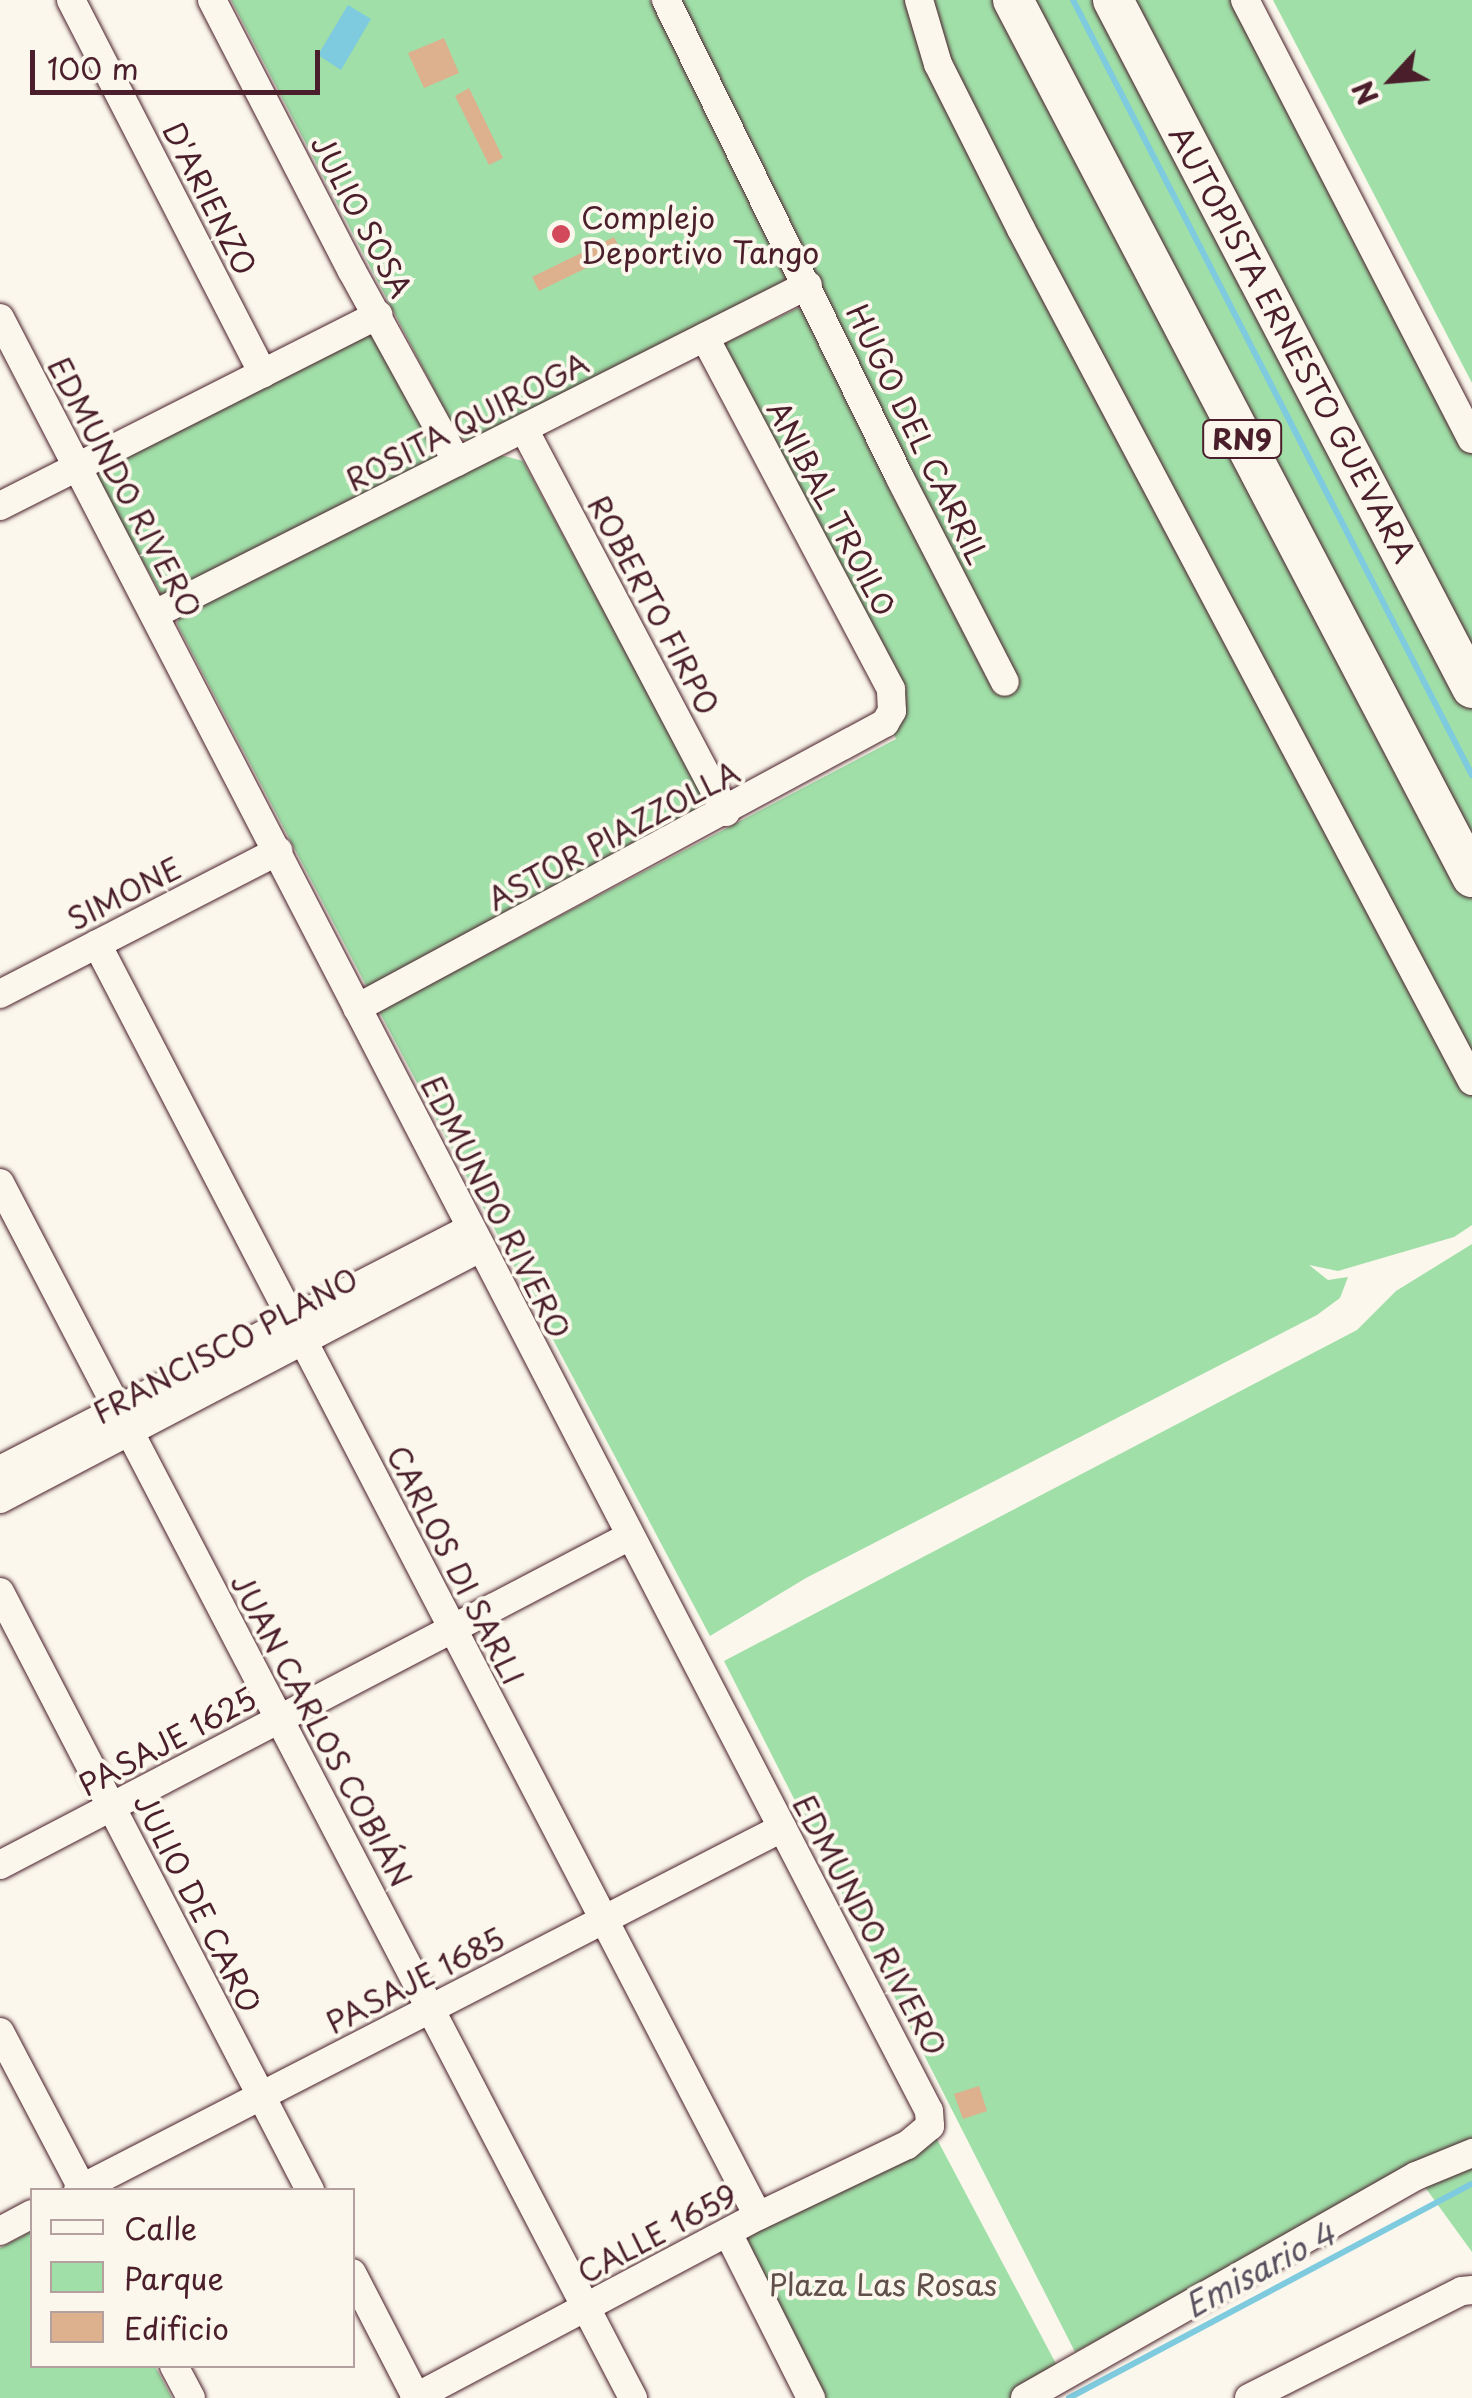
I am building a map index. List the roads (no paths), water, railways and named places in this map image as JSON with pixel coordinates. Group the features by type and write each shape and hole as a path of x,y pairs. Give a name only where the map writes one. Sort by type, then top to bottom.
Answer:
{"highway":[{"name":"RN9","path":"1014,0 1472,877"},
{"name":"AUTOPISTA ERNESTO GUEVARA","path":"1113,0 1472,688"}],"street":[{"name":"D'ARIENZO","path":"71,0 263,373"},
{"name":"JULIO SOSA","path":"212,0 457,462"},
{"name":"HUGO DEL CARRIL","path":"666,0 900,478 1005,682"},
{"path":"918,0 938,64 1021,229 1472,1081"},
{"path":"1245,0 1472,440"},
{"name":"ROSITA QUIROGA","path":"156,614 808,285"},
{"path":"0,506 378,314"},
{"name":"EDMUNDO RIVERO","path":"0,318 278,850 474,1239 923,2095 930,2126"},
{"name":"ANIBAL TROILO","path":"705,338 890,689 892,711"},
{"name":"ROBERTO FIRPO","path":"524,429 726,812"},
{"name":"ASTOR PIAZZOLLA","path":"358,1008 878,729 892,711"},
{"name":"SIMONE","path":"0,994 278,850"},
{"name":"CARLOS DI SARLI","path":"96,944 758,2216"},
{"name":"JUAN CARLOS COBIÁN","path":"0,1182 634,2398"},
{"name":"FRANCISCO PLANO","path":"0,1470 124,1420 474,1239"},
{"name":"FRANCISCO PLANO","path":"0,1499 124,1420"},
{"name":"PASAJE 1625","path":"0,1865 630,1536"},
{"name":"JULIO DE CARO","path":"0,1592 309,2188"},
{"name":"PASAJE 1685","path":"85,2188 782,1828"},
{"path":"0,2032 80,2188"},
{"name":"CALLE 1659","path":"415,2397 452,2389 588,2306 758,2216 907,2145 930,2126"},
{"path":"1025,2398 1416,2176 1472,2153"},
{"path":"0,2230 30,2215"},
{"path":"728,2232 811,2398"},
{"path":"355,2279 415,2397"},
{"path":"1248,2398 1462,2291 1472,2290"},
{"path":"175,2368 191,2398"}],"water":[{"path":"348,5 371,19 341,70 318,55"}],"waterway":[{"path":"1073,0 1472,775"},
{"name":"Emisario 4","path":"1069,2398 1472,2184"}],"place":[{"name":"Complejo Deportivo Tango","path":"561,234"}],"park label":[{"name":"Plaza Las Rosas","path":"883,2284"}]}
